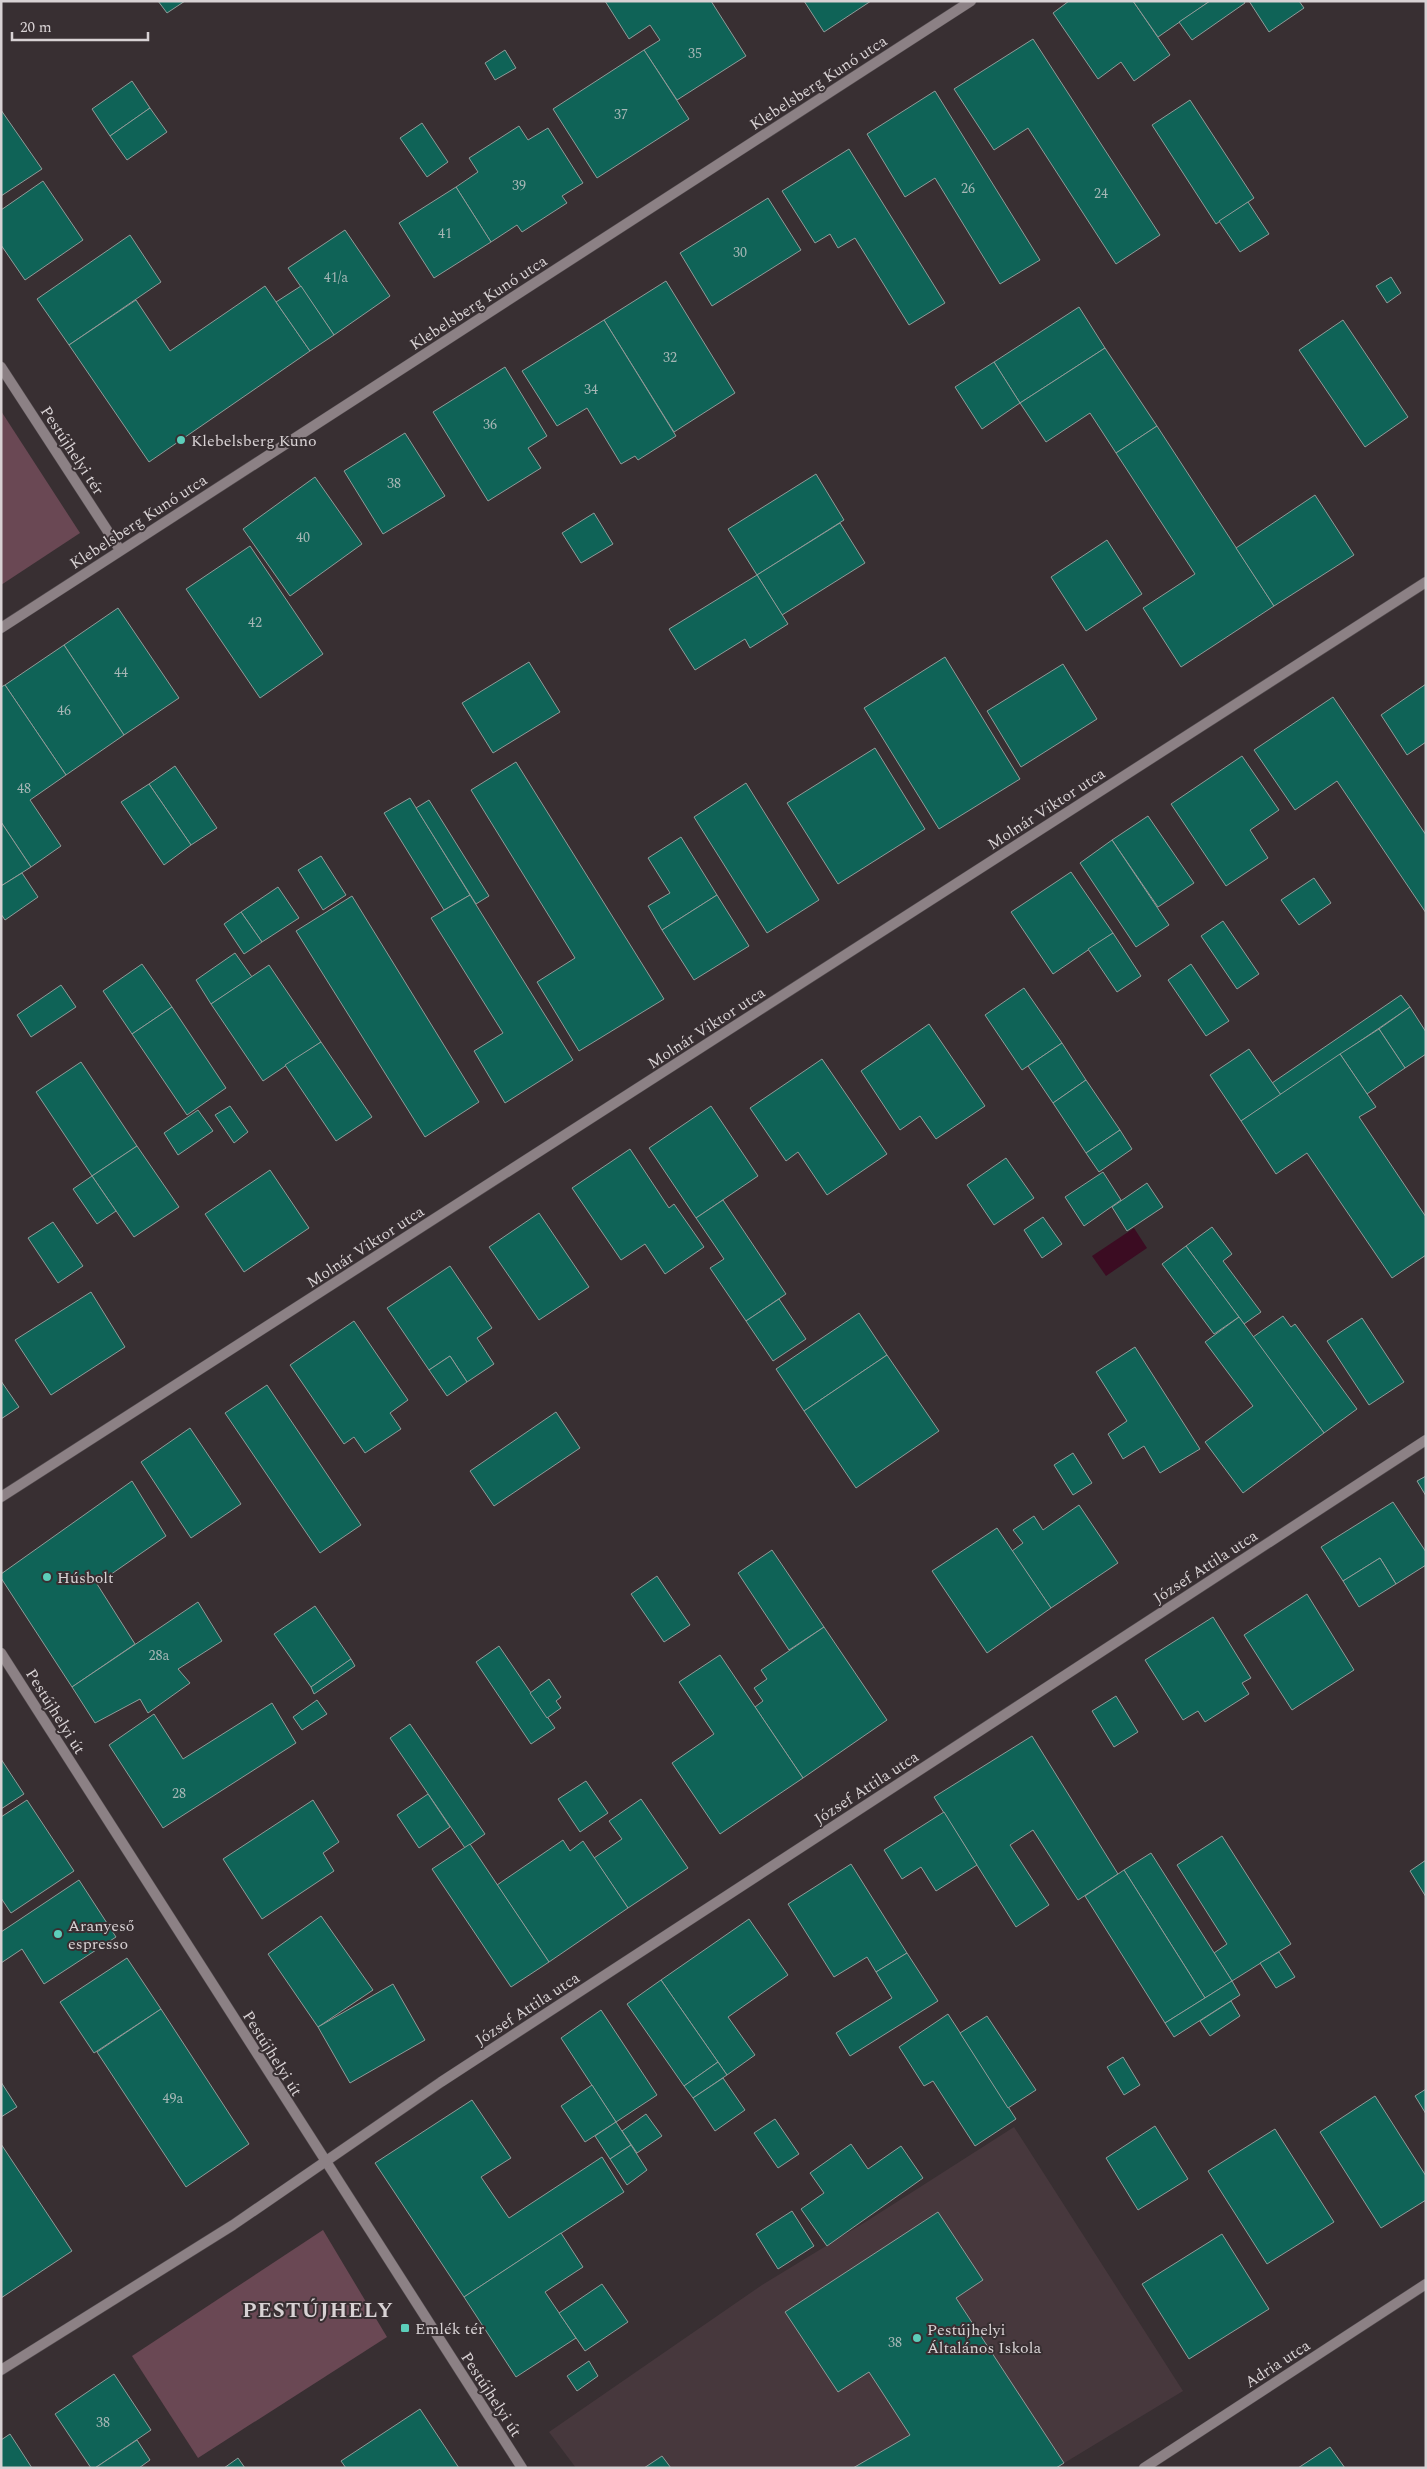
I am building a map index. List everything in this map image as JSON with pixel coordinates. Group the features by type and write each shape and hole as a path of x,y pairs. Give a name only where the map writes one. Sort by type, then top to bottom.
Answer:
{"street":[{"name":"Klebelsberg Kunó utca","path":"1,628 971,1"},
{"name":"Pestújhelyi tér","path":"1,367 120,550"},
{"name":"Molnár Viktor utca","path":"1,1497 1426,582"},
{"name":"József Attila utca","path":"324,2161 1426,1440"},
{"name":"Pestújhelyi út","path":"1,1653 522,2468"},
{"path":"1,2370 233,2225 324,2161"},
{"name":"Adria utca","path":"1144,2468 1426,2284"}],"shaded area":[{"path":"1,411 80,533 1,585"},
{"path":"1134,1228 1147,1248 1106,1276 1092,1256"},
{"name":"Pestújhelyi Általános Iskola","path":"1014,2127 1183,2391 1056,2468 576,2468 549,2432 762,2285 867,2221"},
{"path":"323,2230 387,2337 198,2458 132,2356"}],"building":[{"path":"158,1 185,1 167,13"},
{"path":"605,1 711,1 746,56 677,100 644,50 660,40 650,25 629,39"},
{"path":"804,1 871,1 824,32"},
{"path":"1069,1 1133,1 1170,55 1134,81 1121,62 1098,79 1053,13"},
{"path":"1133,1 1210,1 1158,37"},
{"path":"1210,1 1244,1 1245,3 1192,40 1179,22"},
{"path":"1249,1 1299,1 1304,8 1269,32"},
{"path":"1033,39 1160,235 1116,264 1028,128 994,150 954,89"},
{"path":"505,50 516,68 495,80 485,63"},
{"path":"644,50 689,119 597,178 553,109"},
{"path":"132,81 150,108 110,136 92,109"},
{"path":"935,91 1040,260 1000,284 935,178 905,197 867,134"},
{"path":"1190,100 1254,198 1216,224 1152,125"},
{"path":"150,108 167,132 127,160 110,136"},
{"path":"1,110 42,169 1,196"},
{"path":"422,123 448,162 427,177 400,138"},
{"path":"519,126 528,140 548,128 583,183 562,196 567,203 522,232 517,225 491,242 456,187 478,172 469,158"},
{"path":"849,149 945,303 909,325 855,238 838,248 830,234 815,243 782,191"},
{"path":"43,181 83,240 25,280 1,245 1,210"},
{"path":"456,187 491,242 434,278 399,223"},
{"path":"768,198 801,250 712,306 680,253"},
{"path":"1248,202 1269,234 1240,252 1219,221"},
{"path":"345,230 390,296 334,335 288,268"},
{"path":"130,235 161,282 69,345 37,299"},
{"path":"1391,277 1401,293 1387,303 1376,286"},
{"path":"666,281 735,393 674,432 604,320"},
{"path":"265,286 310,351 149,462 69,345 136,300 170,351"},
{"path":"301,286 334,335 310,351 276,302"},
{"path":"1079,307 1105,348 1020,403 994,362"},
{"path":"604,320 676,436 638,460 635,456 621,464 587,408 557,426 522,371"},
{"path":"1343,320 1408,417 1365,447 1299,350"},
{"path":"1105,348 1157,426 1116,453 1090,413 1046,442 1020,403"},
{"path":"994,362 1020,403 982,429 955,387"},
{"path":"505,367 547,436 528,448 541,468 488,501 433,412"},
{"path":"1157,426 1274,606 1181,667 1143,608 1195,574 1116,453"},
{"path":"405,433 445,496 383,534 344,471"},
{"path":"816,474 844,520 757,575 728,529"},
{"path":"315,477 362,544 290,596 243,529"},
{"path":"1315,495 1354,555 1274,606 1236,548"},
{"path":"594,513 613,544 581,563 562,533"},
{"path":"840,523 865,563 782,615 757,575"},
{"path":"1107,540 1142,594 1086,631 1051,577"},
{"path":"250,546 323,654 260,698 186,589"},
{"path":"757,575 788,624 750,648 745,639 695,670 669,629"},
{"path":"118,608 179,698 124,735 64,645"},
{"path":"64,645 124,735 66,775 5,685"},
{"path":"945,657 1020,779 939,829 864,708"},
{"path":"529,662 560,712 493,753 462,703"},
{"path":"1063,664 1097,719 1021,767 987,711"},
{"path":"1426,684 1426,742 1407,755 1381,715"},
{"path":"5,685 66,775 30,800 61,846 31,867 1,822 1,687"},
{"path":"1333,697 1426,835 1426,913 1337,781 1295,810 1254,750"},
{"path":"875,748 925,829 838,884 787,803"},
{"path":"1242,756 1279,810 1250,830 1268,858 1226,886 1171,804"},
{"path":"516,762 664,999 579,1051 537,982 575,958 471,790"},
{"path":"175,766 217,828 191,845 149,784"},
{"path":"746,783 819,900 767,933 694,817"},
{"path":"149,784 191,845 164,865 121,802"},
{"path":"410,798 470,895 444,910 384,813"},
{"path":"429,800 489,896 476,904 416,808"},
{"path":"1148,816 1194,883 1158,907 1112,840"},
{"path":"1,822 31,867 1,886"},
{"path":"681,837 717,895 662,930 648,906 670,893 648,858"},
{"path":"1112,840 1169,925 1136,947 1080,863"},
{"path":"321,856 346,895 323,910 298,870"},
{"path":"1071,872 1113,933 1053,974 1011,912"},
{"path":"22,873 38,897 5,920 1,914 1,886"},
{"path":"1314,878 1331,903 1299,925 1281,900"},
{"path":"278,887 299,918 262,942 241,912"},
{"path":"470,895 573,1060 505,1103 474,1051 503,1033 431,918"},
{"path":"717,895 749,946 694,980 662,930"},
{"path":"352,896 479,1102 425,1137 296,931"},
{"path":"241,912 262,942 244,954 224,924"},
{"path":"1223,921 1259,974 1237,989 1201,936"},
{"path":"1113,933 1141,976 1117,992 1088,949"},
{"path":"235,953 252,977 211,1004 196,980"},
{"path":"142,964 172,1007 132,1034 103,991"},
{"path":"1191,964 1229,1021 1206,1036 1168,980"},
{"path":"269,965 321,1042 263,1081 211,1004"},
{"path":"61,985 76,1007 31,1037 17,1015"},
{"path":"1024,988 1062,1043 1022,1070 985,1015"},
{"path":"1401,995 1410,1007 1281,1095 1272,1083"},
{"path":"172,1007 226,1088 187,1115 132,1034"},
{"path":"1410,1007 1426,1032 1426,1054 1405,1068 1379,1029"},
{"path":"929,1024 985,1106 936,1139 920,1116 900,1130 861,1071"},
{"path":"1379,1029 1405,1068 1367,1094 1340,1054"},
{"path":"321,1042 372,1117 336,1141 285,1065"},
{"path":"1062,1043 1086,1080 1053,1103 1028,1066"},
{"path":"1249,1049 1281,1095 1241,1121 1210,1075"},
{"path":"1340,1054 1376,1107 1359,1117 1426,1217 1426,1255 1392,1278 1307,1153 1276,1174 1241,1121"},
{"path":"822,1059 887,1154 827,1195 798,1152 786,1161 750,1108"},
{"path":"81,1062 137,1146 92,1176 36,1092"},
{"path":"1086,1080 1120,1130 1086,1153 1053,1103"},
{"path":"230,1106 248,1132 234,1143 215,1115"},
{"path":"711,1106 758,1176 696,1218 649,1148"},
{"path":"198,1110 213,1131 178,1155 164,1133"},
{"path":"1120,1130 1132,1149 1099,1172 1086,1153"},
{"path":"137,1146 179,1207 134,1237 92,1176"},
{"path":"630,1149 669,1208 674,1204 704,1247 665,1274 645,1244 621,1260 572,1188"},
{"path":"1006,1158 1034,1198 994,1225 967,1185"},
{"path":"270,1170 309,1228 244,1272 205,1214"},
{"path":"1103,1172 1121,1200 1084,1226 1065,1197"},
{"path":"92,1176 116,1211 97,1224 73,1189"},
{"path":"1147,1183 1163,1207 1127,1231 1112,1207"},
{"path":"723,1200 786,1294 746,1321 710,1268 724,1259 696,1218"},
{"path":"539,1213 589,1287 539,1320 489,1247"},
{"path":"1043,1217 1062,1244 1042,1258 1024,1230"},
{"path":"53,1222 83,1266 58,1283 28,1238"},
{"path":"1212,1227 1232,1254 1223,1261 1261,1312 1244,1324 1186,1246"},
{"path":"1186,1246 1239,1317 1214,1334 1162,1264"},
{"path":"450,1266 492,1328 477,1338 494,1364 467,1382 450,1356 429,1370 387,1308"},
{"path":"91,1292 125,1347 51,1395 15,1340"},
{"path":"779,1299 806,1339 773,1361 746,1321"},
{"path":"859,1313 887,1355 804,1411 776,1369"},
{"path":"1283,1316 1291,1327 1295,1324 1357,1409 1324,1433 1253,1337"},
{"path":"1239,1317 1324,1433 1243,1493 1205,1442 1253,1406 1205,1342"},
{"path":"1362,1318 1404,1382 1369,1405 1327,1341"},
{"path":"354,1321 408,1400 390,1413 401,1429 365,1453 354,1437 344,1444 290,1365"},
{"path":"1135,1347 1200,1449 1160,1473 1144,1446 1123,1459 1108,1434 1127,1421 1096,1372"},
{"path":"887,1355 939,1431 856,1488 804,1411"},
{"path":"450,1356 467,1382 447,1396 429,1370"},
{"path":"1,1381 19,1407 1,1419"},
{"path":"267,1385 361,1525 320,1553 225,1413"},
{"path":"556,1412 580,1448 494,1506 470,1471"},
{"path":"190,1428 241,1504 191,1538 141,1462"},
{"path":"1073,1453 1092,1483 1073,1495 1054,1465"},
{"path":"1426,1476 1426,1496 1417,1481"},
{"path":"132,1481 166,1536 97,1584 135,1644 72,1687 1,1578 1,1574"},
{"path":"1393,1502 1426,1552 1426,1565 1396,1584 1380,1558 1343,1581 1321,1547"},
{"path":"1079,1505 1118,1563 1051,1608 1012,1551 1023,1543 1013,1530 1034,1516 1043,1530"},
{"path":"997,1528 1051,1608 987,1653 932,1571"},
{"path":"772,1550 824,1627 789,1650 738,1573"},
{"path":"1380,1558 1396,1584 1359,1607 1343,1581"},
{"path":"657,1576 690,1625 664,1642 631,1594"},
{"path":"1307,1594 1354,1670 1292,1710 1244,1635"},
{"path":"198,1602 222,1641 178,1669 190,1683 148,1713 140,1699 95,1723 72,1687"},
{"path":"315,1606 351,1659 311,1687 274,1634"},
{"path":"1213,1617 1251,1678 1242,1683 1249,1694 1205,1722 1198,1711 1183,1720 1145,1660"},
{"path":"824,1627 887,1720 803,1778 755,1707 763,1701 754,1688 767,1679 761,1670"},
{"path":"499,1646 555,1728 531,1744 476,1662"},
{"path":"720,1655 803,1778 720,1834 672,1763 714,1734 679,1682"},
{"path":"351,1659 355,1666 314,1694 311,1687"},
{"path":"549,1679 561,1697 556,1701 561,1708 547,1718 530,1693"},
{"path":"1116,1696 1138,1732 1114,1747 1092,1711"},
{"path":"317,1700 327,1714 302,1730 293,1717"},
{"path":"272,1703 296,1743 163,1828 109,1745 154,1714 183,1759"},
{"path":"410,1724 485,1834 465,1848 390,1738"},
{"path":"1032,1736 1118,1874 1078,1900 1033,1830 1010,1845 1049,1905 1016,1927 934,1797"},
{"path":"1,1759 24,1794 1,1809"},
{"path":"586,1781 608,1813 580,1832 558,1799"},
{"path":"428,1794 450,1827 419,1848 397,1815"},
{"path":"641,1799 688,1868 628,1908 594,1858 622,1839 609,1821"},
{"path":"27,1800 74,1871 11,1913 1,1898 1,1817"},
{"path":"313,1800 339,1842 323,1853 334,1871 262,1919 223,1859"},
{"path":"944,1812 977,1865 936,1891 921,1867 902,1879 884,1850"},
{"path":"1222,1836 1291,1944 1232,1981 1214,1953 1227,1944 1177,1865"},
{"path":"563,1840 570,1851 583,1841 628,1908 549,1962 497,1885"},
{"path":"470,1844 549,1962 511,1987 432,1869"},
{"path":"1151,1853 1232,1981 1205,1998 1124,1870"},
{"path":"1426,1860 1426,1897 1410,1871"},
{"path":"851,1864 907,1953 876,1972 867,1957 834,1977 788,1904"},
{"path":"1124,1870 1205,1998 1165,2023 1085,1896"},
{"name":"Aranyeső espresso","path":"79,1880 116,1937 44,1984 22,1949 1,1963 1,1932"},
{"path":"321,1916 373,1990 318,2027 268,1954"},
{"path":"749,1919 788,1975 728,2017 755,2055 727,2075 661,1980"},
{"path":"1279,1952 1295,1977 1276,1988 1260,1963"},
{"path":"907,1953 938,2001 850,2056 836,2033 892,1998 876,1972"},
{"path":"127,1958 161,2009 94,2053 60,2002"},
{"path":"661,1980 718,2062 684,2086 627,2004"},
{"path":"1232,1981 1240,1995 1174,2037 1165,2023"},
{"path":"393,1984 425,2040 350,2083 318,2027"},
{"path":"1231,2001 1240,2016 1210,2036 1200,2021"},
{"path":"161,2009 249,2144 186,2187 97,2052"},
{"path":"601,2010 657,2095 616,2122 561,2038"},
{"path":"948,2014 1016,2119 975,2146 933,2081 924,2086 899,2047"},
{"path":"987,2016 1036,2090 1008,2108 960,2033"},
{"path":"1123,2057 1140,2085 1124,2095 1107,2067"},
{"path":"718,2062 727,2075 693,2098 684,2086"},
{"path":"723,2078 745,2110 715,2131 693,2098"},
{"path":"1,2082 17,2107 1,2117"},
{"path":"592,2085 616,2122 585,2142 561,2106"},
{"path":"1426,2089 1426,2114 1415,2096"},
{"path":"1375,2096 1426,2176 1426,2200 1381,2228 1320,2132"},
{"path":"472,2100 511,2158 481,2177 509,2218 602,2157 624,2192 464,2297 375,2163"},
{"path":"646,2114 662,2136 637,2153 622,2131"},
{"path":"775,2119 799,2154 778,2168 754,2133"},
{"path":"616,2122 631,2145 610,2159 595,2136"},
{"path":"1155,2126 1188,2179 1138,2210 1106,2158"},
{"path":"1275,2129 1334,2222 1267,2264 1208,2171"},
{"path":"1,2144 72,2251 1,2298"},
{"path":"851,2144 868,2169 901,2146 923,2178 827,2246 801,2209 824,2193 810,2173"},
{"path":"631,2145 647,2170 627,2185 610,2159"},
{"path":"792,2211 814,2246 778,2269 756,2234"},
{"name":"Pestújhelyi Általános Iskola","path":"938,2212 983,2280 956,2298 1064,2463 1056,2468 853,2468 910,2435 869,2372 838,2392 785,2312"},
{"path":"561,2233 583,2267 545,2292 576,2338 516,2377 464,2297"},
{"path":"1222,2234 1269,2309 1189,2359 1142,2284"},
{"path":"602,2284 628,2322 585,2351 559,2313"},
{"path":"589,2361 598,2376 577,2391 567,2376"},
{"path":"114,2374 151,2430 95,2468 91,2468 55,2414"},
{"path":"420,2409 459,2468 346,2468 341,2461"},
{"path":"10,2434 32,2468 1,2468 1,2440"},
{"path":"137,2440 150,2460 139,2468 95,2468"},
{"path":"1330,2447 1345,2468 1298,2468"},
{"path":"662,2456 671,2468 644,2468"},
{"path":"238,2458 245,2468 224,2468"}],"place":[{"name":"Klebelsberg Kuno","path":"181,440"},
{"name":"Húsbolt","path":"47,1577"},
{"name":"Aranyeső espresso","path":"58,1934"},
{"name":"Emlék tér","path":"405,2328"},
{"name":"Pestújhelyi Általános Iskola","path":"917,2338"}],"district":[{"name":"PESTÚJHELY","path":"318,2310"}]}
